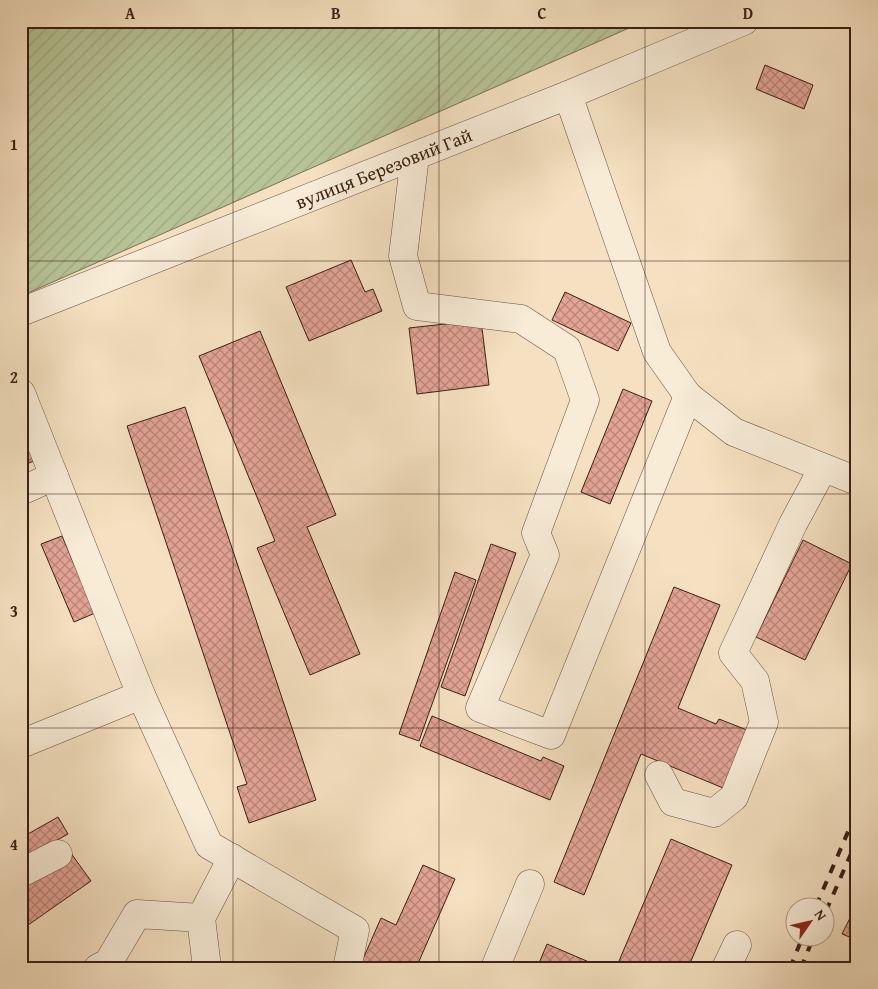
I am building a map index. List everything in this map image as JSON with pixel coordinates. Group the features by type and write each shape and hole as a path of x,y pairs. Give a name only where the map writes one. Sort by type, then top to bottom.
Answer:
{"street":[{"name":"вулиця Березовий Гай","path":"21,312 568,95 744,21"},
{"path":"568,95 657,352 688,396 734,432 857,481"},
{"path":"415,156 403,256 417,306 521,319 567,349 585,400 536,533 545,555 480,708 551,735 688,396"},
{"path":"21,394 141,695 209,845 355,930 347,968"},
{"path":"659,775 673,802 714,814 734,798 764,722 754,681 733,653 793,524 823,468"},
{"path":"21,491 54,476"},
{"path":"21,744 141,695"},
{"path":"21,873 58,854"},
{"path":"206,968 201,918 232,858"},
{"path":"495,968 530,884"},
{"path":"98,968 108,963 137,914 201,918"}],"green space":[{"path":"21,21 645,21 21,296"}],"building":[{"path":"765,65 813,85 804,109 756,89"},
{"path":"351,260 365,292 373,289 382,311 309,341 286,287"},
{"path":"565,292 631,323 618,351 552,320"},
{"path":"481,320 489,385 417,394 409,328"},
{"path":"260,331 336,515 307,527 360,654 310,675 257,548 275,541 199,356"},
{"path":"623,389 652,401 610,504 581,492"},
{"path":"185,407 316,800 249,823 237,787 247,784 127,426"},
{"path":"21,433 34,461 21,466"},
{"path":"62,536 95,613 74,622 41,544"},
{"path":"803,540 852,564 805,660 756,637"},
{"path":"491,544 516,553 465,696 441,687"},
{"path":"455,572 476,580 419,741 399,734"},
{"path":"674,587 720,605 678,708 716,724 719,719 752,732 728,790 641,754 584,895 554,882"},
{"path":"432,716 541,761 543,757 564,766 550,800 420,746"},
{"path":"58,817 68,834 21,860 21,838"},
{"path":"671,839 732,865 688,968 616,968"},
{"path":"70,852 91,881 21,930 21,886"},
{"path":"423,865 455,879 416,968 359,968 381,918 396,925"},
{"path":"857,904 857,940 842,934"},
{"path":"547,944 603,968 537,968"}],"railway":[{"path":"820,896 857,811"},
{"path":"833,896 857,840"},
{"path":"790,968 799,946"},
{"path":"801,968 810,946"}]}
